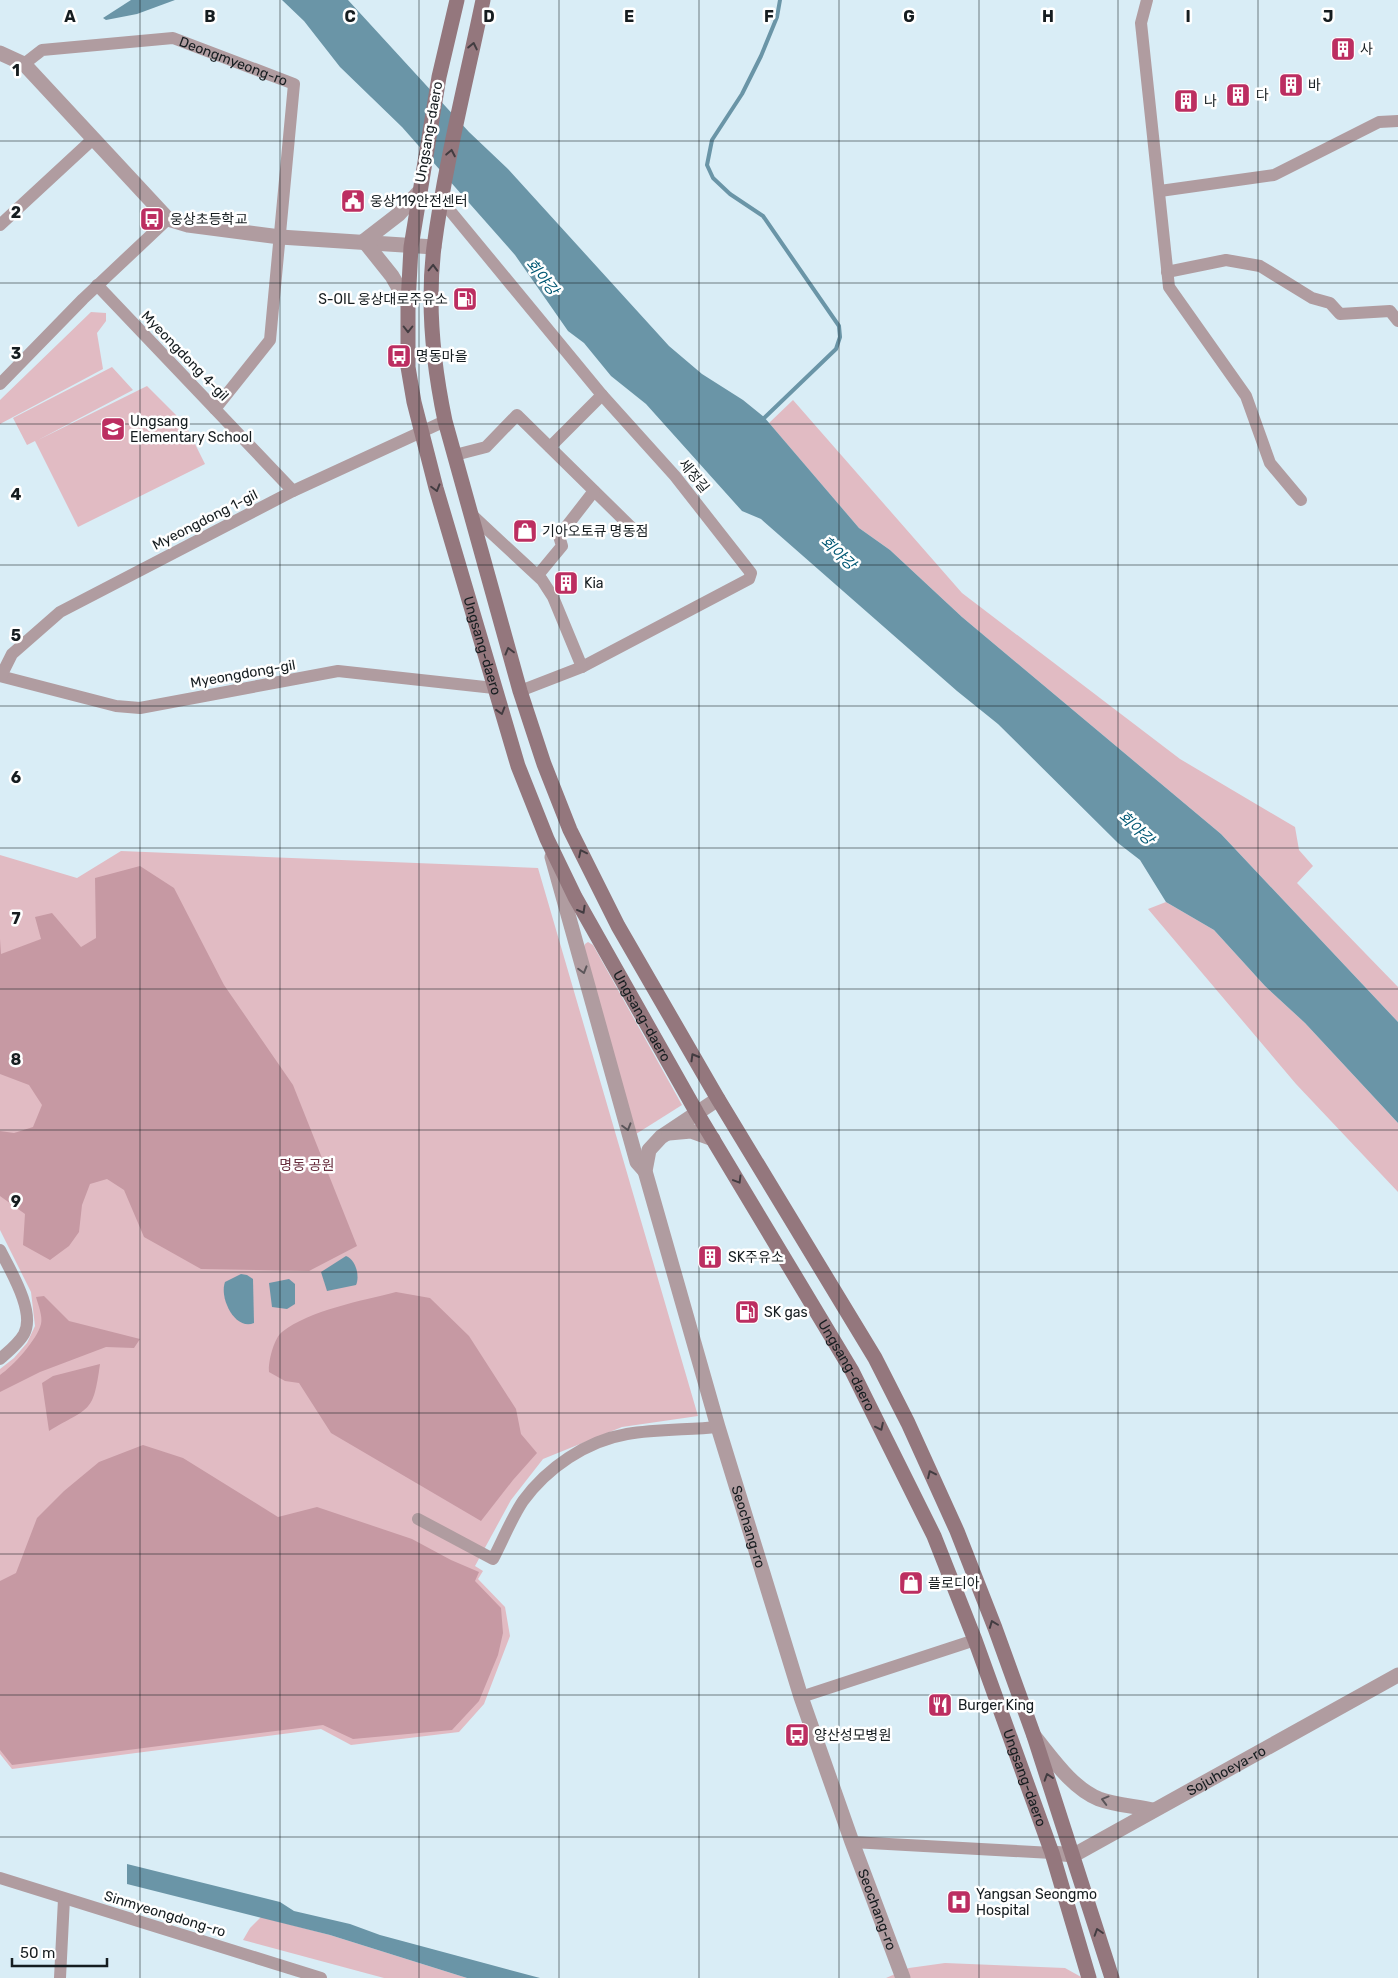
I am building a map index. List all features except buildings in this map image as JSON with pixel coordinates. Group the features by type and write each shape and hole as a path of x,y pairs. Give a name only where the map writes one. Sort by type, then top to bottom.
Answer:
{"main road":[{"name":"Ungsang-daero","path":"457,0 439,76 410,247 408,367 422,430 494,688 518,766 547,839 575,897 697,1113 852,1371 934,1536 975,1640 1052,1853 1089,1978"},
{"name":"Ungsang-daero","path":"482,0 434,247 433,341 436,380 445,420 520,692 544,764 570,830 618,926 718,1099 879,1366 957,1531 1034,1736 1074,1855 1112,1978"},
{"path":"478,24 486,9 495,0"}],"street":[{"path":"1147,0 1141,23 1169,287 1246,396 1270,463 1301,500"},
{"name":"Deongmyeong-ro","path":"24,64 42,50 173,38 294,84 270,340 215,409"},
{"path":"0,53 24,64 168,219 188,225 280,237 364,241 410,247 434,247"},
{"path":"1160,192 1274,175 1379,122 1398,121"},
{"path":"0,225 93,139"},
{"path":"364,241 399,214 418,193"},
{"name":"세정길","path":"442,201 602,394 675,476 751,573 749,579 582,667 520,692"},
{"path":"0,384 97,285 168,219"},
{"path":"364,241 392,276 408,304"},
{"path":"1167,272 1226,260 1260,266 1312,298 1330,303 1340,314 1390,311 1398,321"},
{"name":"Myeongdong 4-gil","path":"97,285 293,491"},
{"path":"550,447 602,394"},
{"path":"455,455 486,448 517,415 634,530"},
{"name":"Myeongdong 1-gil","path":"0,675 12,654 60,612 293,491 445,420"},
{"path":"538,576 562,546 559,536 594,491"},
{"path":"473,516 538,576 553,597 582,667"},
{"name":"Myeongdong-gil","path":"0,675 116,706 140,708 338,671 494,688"},
{"name":"Seochang-ro","path":"547,839 637,1162 645,1171 718,1427 801,1696 852,1842 901,1972"},
{"path":"645,1171 649,1150 661,1137 718,1099"},
{"path":"661,1137 674,1132 691,1131 713,1139"},
{"path":"0,1250 24,1302 28,1318 25,1333 0,1359"},
{"path":"418,1519 493,1559 523,1501 546,1476 573,1455 592,1445 626,1434 718,1427"},
{"path":"801,1696 975,1640"},
{"name":"Sojuhoeya-ro","path":"1074,1855 1398,1675"},
{"path":"1034,1736 1056,1763 1087,1793 1104,1800 1152,1810"},
{"path":"852,1842 1074,1855"},
{"name":"Sinmyeongdong-ro","path":"0,1878 300,1975 321,1978"},
{"path":"60,1978 64,1899"}],"green space":[{"path":"91,312 106,313 106,321 97,333 103,369 0,424 0,400"},
{"path":"112,367 133,390 38,440 147,386 185,424 205,464 78,527 35,441 27,445 13,418"},
{"path":"793,400 962,593 1180,759 1295,827 1299,850 1313,866 1297,883 1398,987 1398,1022 1221,834 962,617 890,550 859,528 769,423"},
{"name":"명동 공원","path":"121,851 538,868 698,1416 622,1427 543,1459 511,1500 475,1566 483,1571 478,1579 505,1607 510,1636 484,1704 459,1732 351,1745 321,1729 12,1769 0,1754 0,1369 14,1358 27,1343 35,1326 31,1292 0,1230 0,855 77,878"},
{"path":"140,866 174,888 224,985 293,1085 357,1246 309,1271 201,1269 144,1237 124,1190 107,1179 90,1184 82,1205 79,1232 69,1246 50,1260 23,1245 25,1214 0,1196 0,1131 14,1133 33,1127 42,1105 29,1085 0,1074 0,939 1,954 41,939 35,917 52,913 81,947 96,938 95,878"},
{"path":"1166,902 1214,930 1265,986 1305,1023 1398,1123 1398,1192 1296,1084 1148,909"},
{"path":"588,942 593,945 682,1105 636,1134 583,949"},
{"path":"396,1292 430,1298 469,1336 516,1409 521,1434 537,1453 481,1521 331,1433 299,1383 285,1381 269,1372 276,1339 282,1332 294,1324 336,1307"},
{"path":"44,1296 69,1321 140,1339 134,1348 106,1347 40,1372 0,1392 0,1375 24,1352 39,1330 41,1318 36,1297"},
{"path":"100,1364 92,1401 81,1412 49,1431 42,1383 53,1376"},
{"path":"143,1445 183,1458 278,1517 317,1507 412,1539 451,1560 479,1572 475,1581 501,1608 503,1633 498,1655 479,1701 452,1730 353,1739 323,1725 12,1765 0,1750 0,1581 16,1573 37,1518 64,1491 99,1462"},
{"path":"261,1917 330,1935 467,1978 384,1978 243,1940 250,1928"},
{"path":"945,1963 1065,1968 1083,1978 886,1978 909,1968"}],"water":[{"path":"131,0 175,0 137,14 106,20 103,18"},
{"name":"회야강","path":"282,0 348,0 469,132 508,169 669,346 702,374 743,400 764,417 859,528 890,550 962,617 1221,834 1398,1022 1398,1123 1305,1023 1265,986 1214,930 1166,902 1140,860 1118,843 998,724 957,691 761,519 742,511 646,404 611,376 584,343 568,331 515,255 402,127 340,67 304,21"},
{"path":"346,1256 355,1265 358,1277 356,1285 327,1291 321,1272"},
{"path":"241,1274 253,1279 254,1323 247,1324 235,1318 230,1312 224,1296 225,1282"},
{"path":"289,1279 295,1284 295,1304 287,1309 272,1307 269,1283"},
{"path":"127,1864 280,1902 294,1911 350,1924 380,1935 540,1978 467,1978 330,1935 127,1884"}],"waterway":[{"path":"761,421 836,349 840,337 839,326 763,216 730,194 713,178 707,165 712,140 742,94 761,56 777,17 780,0"}],"place":[{"name":"사","path":"1343,49"},
{"name":"바","path":"1291,85"},
{"name":"다","path":"1238,95"},
{"name":"나","path":"1186,101"},
{"name":"웅상119안전센터","path":"353,201"},
{"name":"웅상초등학교","path":"152,219"},
{"name":"S-OIL 웅상대로주유소","path":"465,299"},
{"name":"명동마을","path":"399,356"},
{"name":"Ungsang Elementary School","path":"113,429"},
{"name":"기아오토큐 명동점","path":"525,531"},
{"name":"Kia","path":"566,583"},
{"name":"SK주유소","path":"710,1257"},
{"name":"SK gas","path":"747,1312"},
{"name":"플로디아","path":"911,1583"},
{"name":"Burger King","path":"940,1705"},
{"name":"양산성모병원","path":"797,1735"},
{"name":"Yangsan Seongmo Hospital","path":"959,1902"}]}
